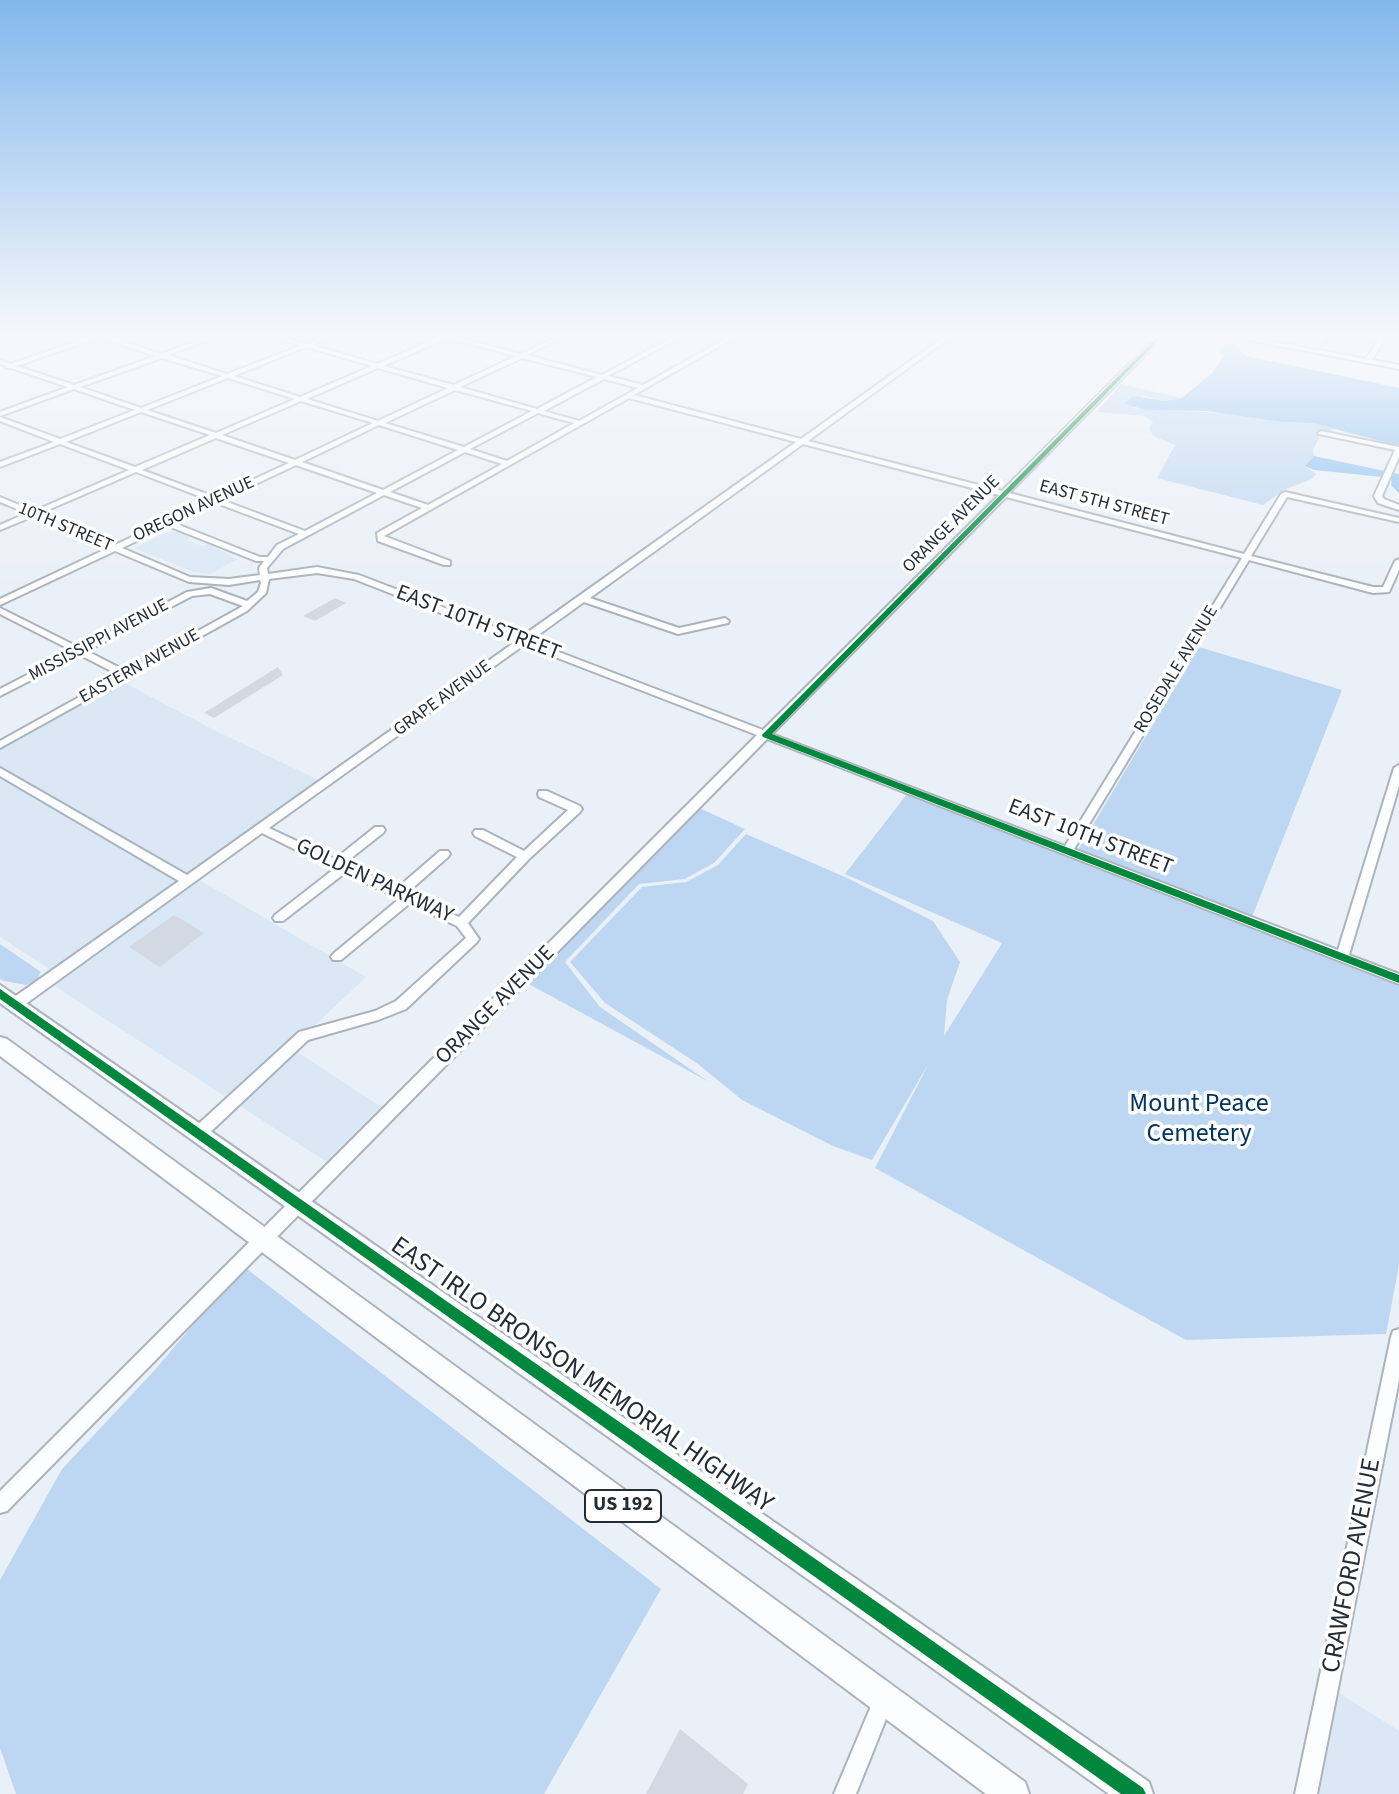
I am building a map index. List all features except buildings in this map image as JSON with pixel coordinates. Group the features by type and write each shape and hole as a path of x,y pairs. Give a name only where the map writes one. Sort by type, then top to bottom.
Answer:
{"highway":[{"name":"EAST IRLO BRONSON MEMORIAL HIGHWAY","path":"5,1001 199,1133 1137,1794"},
{"name":"US 192","path":"0,1045 1013,1794"}],"street":[{"path":"11,421 306,534"},
{"path":"0,465 114,421"},
{"path":"173,421 427,507"},
{"path":"0,528 249,421"},
{"path":"372,421 507,463"},
{"name":"OREGON AVENUE","path":"0,602 385,421"},
{"path":"249,605 262,593 263,568 280,547 520,421"},
{"path":"572,421 580,423"},
{"path":"447,563 381,539 384,532 584,421"},
{"name":"EAST 5TH STREET","path":"724,421 1373,590 1386,590 1399,561"},
{"name":"GRAPE AVENUE","path":"5,1001 188,881 831,421"},
{"name":"ORANGE AVENUE","path":"0,1504 1078,421"},
{"path":"1321,433 1399,449 1378,496 1381,501 1399,508"},
{"name":"ROSEDALE AVENUE","path":"1067,851 1285,494 1399,520"},
{"name":"10TH STREET","path":"0,499 178,576 203,582 317,570"},
{"path":"168,523 259,559 268,559"},
{"name":"EAST 10TH STREET","path":"317,570 356,577 1399,979"},
{"name":"MISSISSIPPI AVENUE","path":"0,693 199,591 218,592 249,605"},
{"path":"582,598 678,631 725,621"},
{"name":"EASTERN AVENUE","path":"0,745 249,605"},
{"path":"0,611 127,675"},
{"path":"1342,957 1399,768"},
{"path":"0,771 188,881"},
{"path":"461,923 525,856 576,809 543,794"},
{"name":"GOLDEN PARKWAY","path":"199,1133 304,1036 378,1015 401,1005 473,939 461,923 262,829"},
{"path":"279,918 379,830"},
{"path":"479,833 525,856"},
{"path":"337,957 444,854"},
{"name":"CRAWFORD AVENUE","path":"1306,1794 1399,1337"},
{"path":"845,1794 884,1699"}],"shaded area":[{"path":"168,532 179,532 190,537 187,540 203,546 207,544 238,559 210,574 194,572 134,548"},
{"path":"121,681 327,784 198,879 366,977 291,1048 394,1115 339,1170 45,980 52,971 0,937 0,748"},
{"path":"1332,1688 1399,1731 1399,1794 1311,1794"}],"green space":[{"path":"1275,421 1312,423 1334,429 1320,436 1313,450 1314,456 1305,466 1316,474 1312,479 1284,490 1263,505 1157,478 1175,445 1153,436 1149,428 1153,422"},
{"path":"1199,647 1342,690 1252,917 1078,850"},
{"name":"Mount Peace Cemetery","path":"907,794 1399,986 1399,1265 1386,1334 1186,1340 875,1168 929,1063 872,1160 833,1146 742,1100 698,1064 605,1003 570,962 642,887 686,882 718,865 746,834 845,877 933,921 960,962 947,1000 944,1036 1002,943 845,874"},
{"path":"697,807 745,829 714,863 685,879 639,884 565,962 600,1007 709,1082 525,982"},
{"path":"0,944 41,972 38,977 46,975 26,985 0,979"},
{"path":"243,1266 661,1589 544,1794 16,1794 0,1748 0,1580 62,1469 153,1372"}],"water":[{"path":"1274,421 1399,421 1399,446 1312,423"},
{"path":"1314,456 1399,474 1399,493 1391,485 1392,478 1314,470 1305,466"}],"cycle path":[{"path":"1077,421 766,735 1399,979"},
{"path":"0,993 1137,1794"}]}
